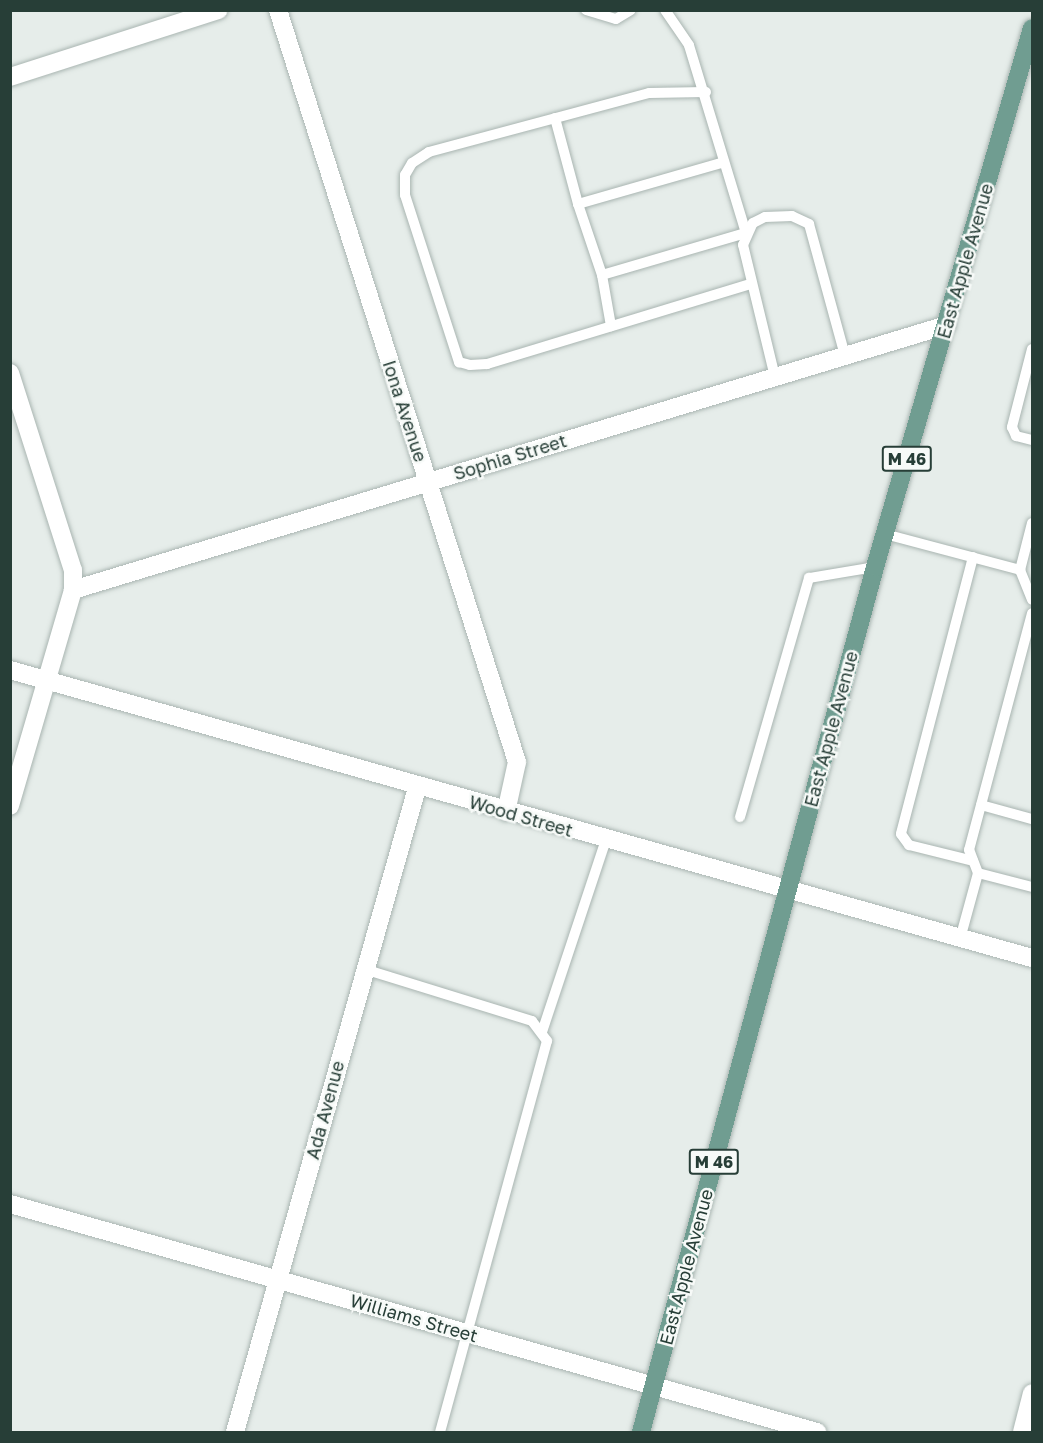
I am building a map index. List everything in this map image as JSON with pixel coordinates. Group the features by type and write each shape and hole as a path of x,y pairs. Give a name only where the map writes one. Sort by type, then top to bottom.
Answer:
{"main road":[{"name":"East Apple Avenue","path":"641,1432 875,567 1032,28"}],"street":[{"path":"10,77 219,10"},
{"name":"Iona Avenue","path":"278,10 517,762 506,812"},
{"name":"Sophia Street","path":"73,590 947,325"},
{"path":"10,373 73,570 73,590 10,806"},
{"name":"Wood Street","path":"10,670 417,788 1032,958"},
{"name":"Ada Avenue","path":"235,1432 417,788"},
{"name":"Williams Street","path":"10,1204 817,1432"},
{"path":"1022,1432 1032,1393"}],"lane":[{"path":"585,10 616,19 631,10"},
{"path":"665,10 689,45 706,92 724,162 747,233 743,245 750,284 775,377"},
{"path":"706,92 649,93 429,152 412,163 405,175 405,195 459,362 470,365 487,364 750,284"},
{"path":"555,118 578,204 602,274 611,326"},
{"path":"578,204 724,162"},
{"path":"602,274 747,233 765,216 792,216 809,224 845,356"},
{"path":"1032,349 1012,427 1016,436 1032,440"},
{"path":"1032,523 1020,570 1032,600"},
{"path":"885,534 1020,570"},
{"path":"973,557 901,834 909,844 973,861"},
{"path":"740,817 809,578 875,567"},
{"path":"960,939 978,873 969,850 1032,613"},
{"path":"981,805 1032,819"},
{"path":"542,1032 561,984 606,840"},
{"path":"978,873 1032,887"},
{"path":"364,969 532,1021 548,1041 469,1334 440,1432"}]}
